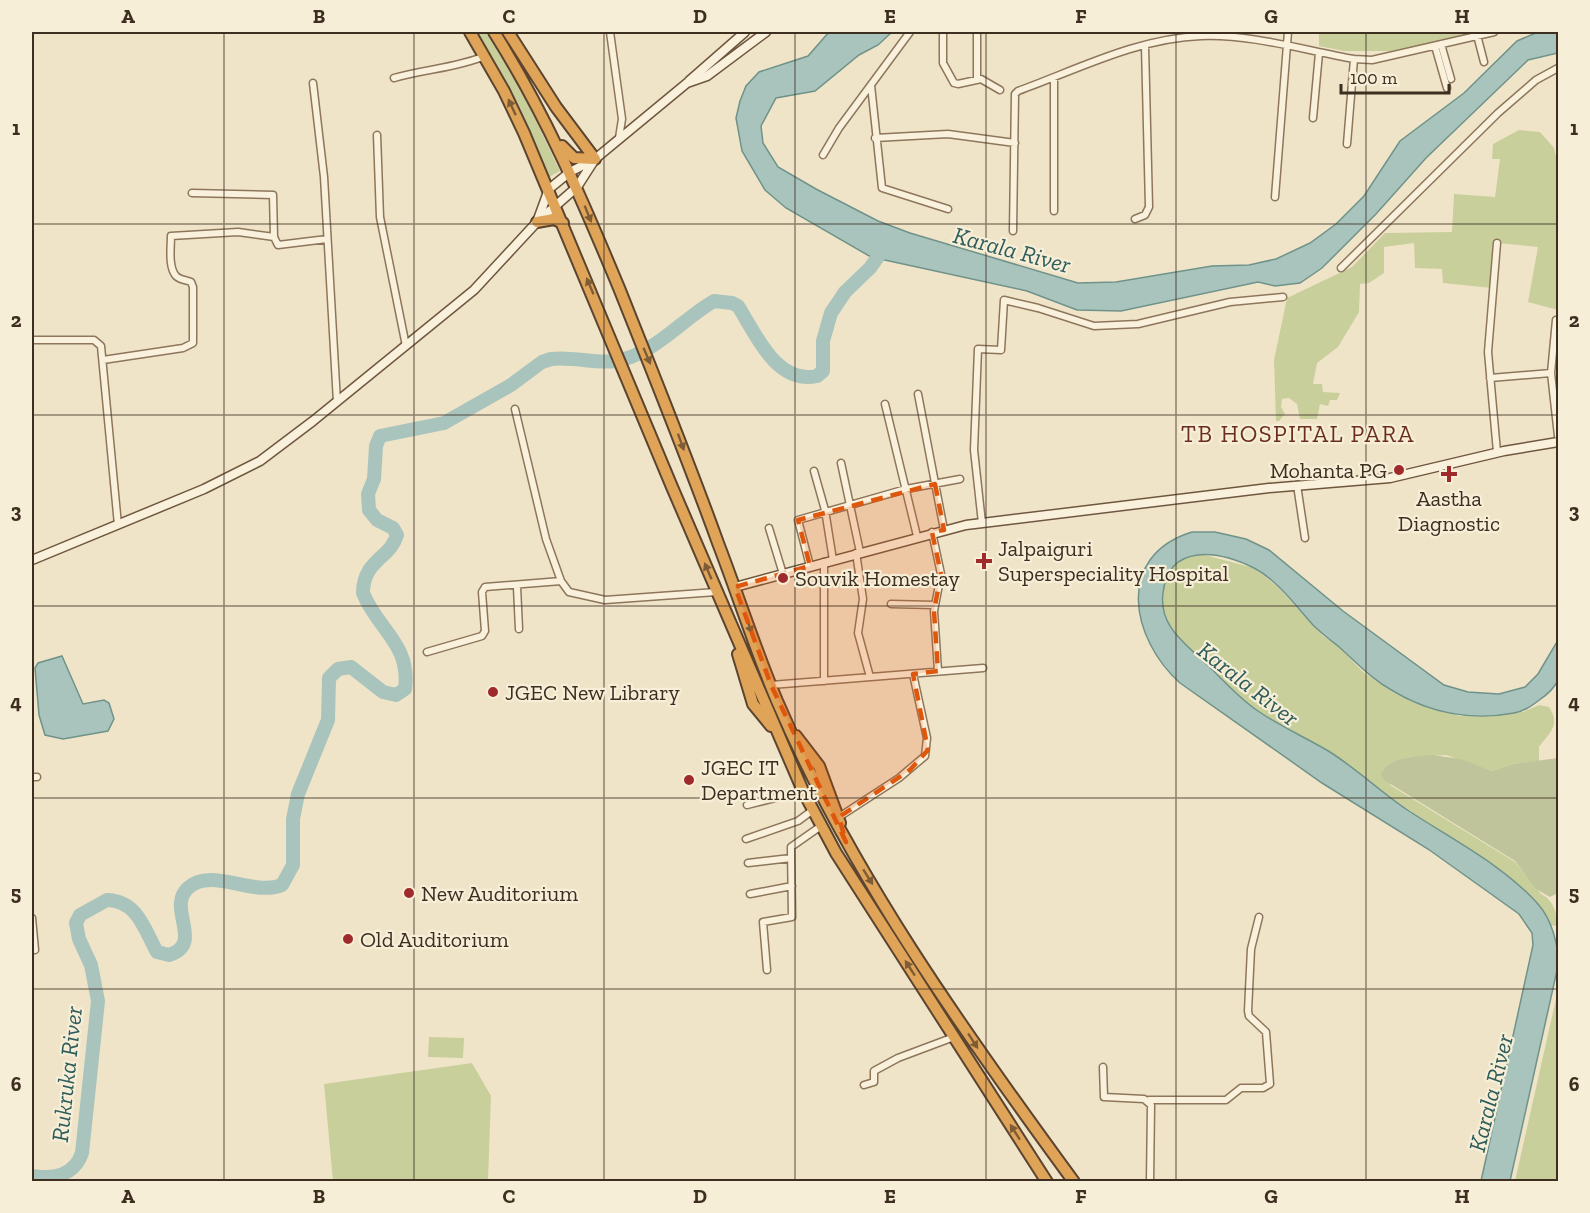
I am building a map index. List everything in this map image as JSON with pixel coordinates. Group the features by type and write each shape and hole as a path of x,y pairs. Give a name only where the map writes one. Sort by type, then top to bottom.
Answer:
{"highway":[{"path":"470,32 509,101 549,189 716,592 777,733 821,826 1047,1182"},
{"path":"494,32 554,137 577,187 660,388 771,685 826,806 846,842 997,1077 1074,1182"},
{"path":"508,32 556,107 594,159"},
{"path":"554,137 574,158 594,159"},
{"path":"537,222 554,219 563,223"},
{"path":"716,592 735,587"},
{"path":"790,729 819,766 846,842"}],"main road":[{"path":"537,222 549,189 570,172 594,159 745,32"},
{"path":"687,83 707,76 766,32"},
{"path":"32,560 232,477 260,461 337,402 474,290 537,222 577,187 594,159"},
{"path":"735,587 932,532 982,523 1298,485 1390,478 1497,452 1558,442"}],"street":[{"path":"610,32 622,119 619,138"},
{"path":"823,155 839,128 910,32"},
{"path":"944,32 943,63 948,76 956,84 977,79 984,80 1000,90"},
{"path":"977,32 977,79"},
{"path":"1253,32 1254,40"},
{"path":"1275,197 1288,32"},
{"path":"1013,231 1015,93 1175,35 1254,40 1354,59 1381,59 1494,32"},
{"path":"1477,35 1484,62"},
{"path":"1438,45 1451,79"},
{"path":"1438,45 1447,88"},
{"path":"1135,219 1145,215 1149,207 1145,46"},
{"path":"1313,118 1319,53"},
{"path":"394,78 419,70 467,63 485,56"},
{"path":"1347,144 1354,59"},
{"path":"1341,268 1498,113 1536,80 1558,68"},
{"path":"1054,78 1054,211"},
{"path":"313,83 324,177 337,402"},
{"path":"870,85 879,178 883,190 948,209"},
{"path":"622,119 635,125"},
{"path":"875,138 948,134 1015,143"},
{"path":"377,135 380,218 406,346"},
{"path":"192,193 273,195 274,237 281,246 327,239"},
{"path":"103,360 183,348 193,343 193,287 191,282 181,279 175,273 170,253 171,236 238,232 274,237"},
{"path":"1497,243 1489,327 1490,378 1497,452"},
{"path":"982,523 974,450 978,349 1001,350 1004,300 1094,326 1138,324 1230,302 1283,297"},
{"path":"1556,321 1551,373 1558,436"},
{"path":"32,340 94,340 101,346 118,525"},
{"path":"1490,378 1551,373"},
{"path":"918,394 944,530"},
{"path":"885,404 917,536"},
{"path":"515,409 546,539 561,581 569,592 605,600 716,592"},
{"path":"841,463 850,503 863,599 858,633 870,677"},
{"path":"814,471 825,510 834,560"},
{"path":"810,566 798,520 850,503 960,479"},
{"path":"1298,485 1305,538"},
{"path":"769,528 783,573"},
{"path":"932,532 942,580 934,605 938,672"},
{"path":"824,562 824,681"},
{"path":"427,652 482,636 484,631 483,590 485,587 517,587 537,581 561,581"},
{"path":"517,587 519,629"},
{"path":"891,604 934,605"},
{"path":"771,685 983,668"},
{"path":"838,817 899,778 925,756 928,744 913,674"},
{"path":"747,805 803,790"},
{"path":"746,839 798,821 813,810"},
{"path":"767,970 763,922 792,917 791,848 821,826"},
{"path":"748,863 791,858"},
{"path":"750,894 792,886"},
{"path":"1103,1067 1104,1097 1149,1100 1226,1100 1241,1088 1263,1088 1270,1084 1266,1032 1249,1016 1248,1011 1251,949 1259,917"},
{"path":"32,918 35,950 32,950"},
{"path":"864,1085 874,1082 874,1071 898,1058 954,1037"},
{"path":"1149,1100 1153,1109 1150,1182"}],"highlighted area":[{"path":"935,484 944,530 932,532 941,574 934,611 938,671 913,674 928,750 910,770 839,817 846,842 771,685 735,587 810,566 798,520"}],"green space":[{"path":"474,32 488,32 510,66 560,171 549,177 499,72"},
{"path":"1319,32 1486,32 1391,51 1344,51 1319,46"},
{"path":"1519,130 1540,132 1554,148 1558,165 1558,310 1528,302 1538,247 1498,243 1492,288 1443,283 1442,269 1415,268 1414,243 1384,247 1384,273 1369,283 1360,284 1359,312 1338,347 1317,363 1313,384 1322,384 1323,392 1340,393 1337,400 1330,400 1328,406 1320,404 1317,419 1300,419 1297,404 1289,398 1282,399 1281,407 1285,414 1279,421 1276,421 1274,360 1287,298 1352,267 1385,233 1452,232 1454,194 1495,197 1500,159 1492,159 1493,144"},
{"path":"1197,553 1254,568 1277,586 1323,636 1338,646 1363,672 1394,693 1460,716 1523,712 1539,705 1549,707 1554,724 1539,747 1539,761 1513,764 1492,771 1446,755 1405,758 1390,785 1515,862 1554,907 1558,938 1556,926 1550,925 1539,905 1331,753 1259,712 1232,691 1180,640 1165,620 1161,608 1163,588 1171,569 1180,559"},
{"path":"1432,755 1461,759 1492,771 1513,764 1558,758 1558,893 1550,897 1536,889 1515,861 1384,780 1381,774 1385,768 1397,761"},
{"path":"1558,990 1558,1181 1515,1181"},
{"path":"429,1037 464,1038 463,1058 428,1057"},
{"path":"472,1063 491,1096 488,1181 333,1181 324,1084"}],"water":[{"path":"829,32 892,32 878,45 859,55 815,91 776,98 761,126 763,143 778,167 878,221 910,233 1078,283 1116,282 1212,266 1249,265 1276,259 1310,243 1336,224 1364,196 1400,141 1464,93 1517,41 1538,32 1558,32 1558,53 1528,60 1426,158 1376,214 1322,268 1300,283 1275,286 1258,282 1121,311 1077,310 1027,291 871,257 786,208 765,190 742,151 736,118 746,86 759,72 808,56"},
{"path":"1192,532 1215,532 1246,539 1269,550 1343,611 1444,685 1468,692 1499,694 1525,687 1538,674 1558,640 1559,675 1554,688 1547,694 1530,707 1518,712 1483,716 1467,715 1436,710 1407,699 1385,686 1316,628 1271,579 1240,562 1211,555 1185,558 1175,565 1167,577 1163,593 1164,614 1173,631 1243,700 1267,717 1330,752 1409,811 1493,865 1524,890 1543,910 1556,942 1558,966 1510,1181 1481,1181 1533,945 1532,933 1519,914 1428,849 1322,783 1180,683 1163,665 1150,644 1142,622 1138,600 1141,579 1150,560 1167,544"},
{"path":"62,656 83,704 104,700 109,703 114,719 108,731 63,739 45,735 39,715 35,668 38,663"}],"waterway":[{"name":"Rukruka River","path":"32,1176 48,1177 62,1174 74,1167 82,1153 98,1001 91,965 79,939 76,923 80,915 107,900 126,905 139,918 157,952 169,955 179,950 184,943 182,896 197,882 208,880 271,888 282,885 293,865 293,819 298,794 328,720 329,678 338,669 351,667 383,692 396,695 405,689 403,660 398,648 376,617 363,593 367,573 389,550 397,535 393,528 377,520 369,510 368,494 374,479 376,446 380,436 444,423 511,385 542,362 551,359 567,358 608,362 630,357 655,344 714,301 738,306 760,343 779,365 790,373 803,377 817,376 823,371 823,341 831,313 845,292 870,268 887,244"}],"place":[{"name":"Mohanta PG","path":"1399,470"},
{"name":"Aastha Diagnostic","path":"1449,474"},
{"name":"Jalpaiguri Superspeciality Hospital","path":"984,561"},
{"name":"Souvik Homestay","path":"783,578"},
{"name":"JGEC New Library","path":"493,692"},
{"name":"JGEC IT Department","path":"689,780"},
{"name":"New Auditorium","path":"409,893"},
{"name":"Old Auditorium","path":"348,939"}],"district":[{"name":"TB HOSPITAL PARA","path":"1298,434"}],"water label":[{"name":"Karala River","path":"1012,250"},
{"name":"Karala River","path":"1248,684"},
{"name":"Karala River","path":"1491,1093"}]}
